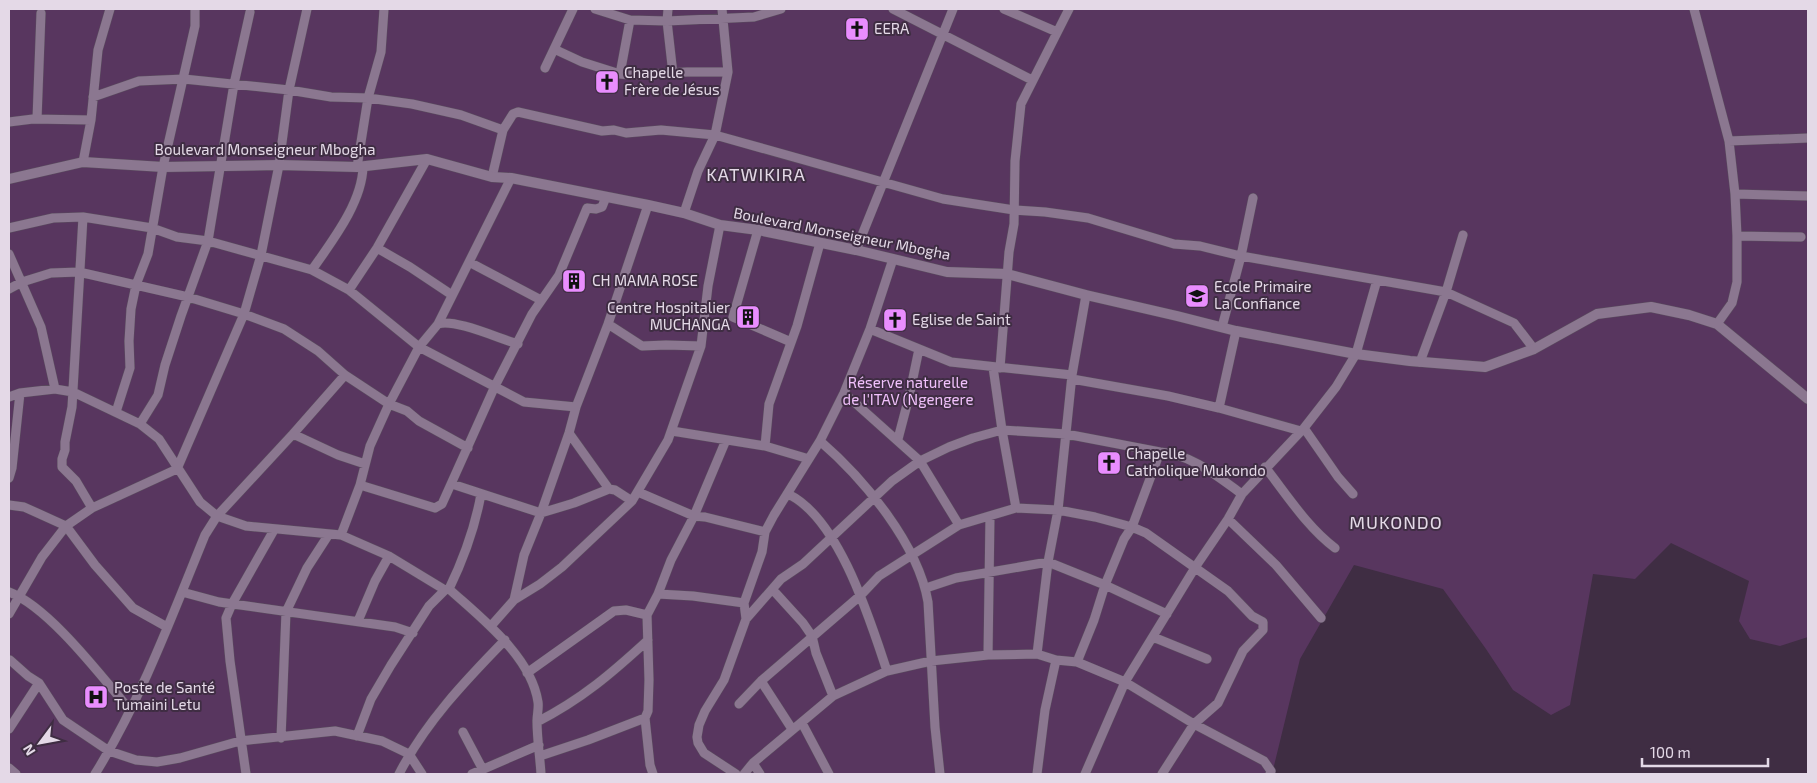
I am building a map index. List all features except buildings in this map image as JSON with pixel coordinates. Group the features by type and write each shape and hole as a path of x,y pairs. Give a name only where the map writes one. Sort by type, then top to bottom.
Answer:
{"street":[{"path":"83,162 91,120 98,50 110,9"},
{"path":"116,412 130,368 129,334 131,308 142,264 148,254 163,167 195,26 195,9"},
{"path":"9,614 18,595 42,557 66,526 92,508 177,469 244,314 261,255 279,165 289,90 307,9"},
{"path":"312,270 343,226 357,193 368,98 381,52 384,9"},
{"path":"544,68 573,9"},
{"path":"595,9 630,20 667,21 722,13 754,16 781,9"},
{"path":"668,9 667,21 673,74"},
{"path":"893,9 1032,80"},
{"path":"856,250 953,9"},
{"path":"1004,9 1057,32"},
{"path":"1016,508 1002,430 996,367 1014,224 1020,104 1069,9"},
{"path":"1694,9 1729,141 1734,194 1737,236 1737,282 1732,303 1718,324"},
{"path":"140,424 158,396 165,365 208,241 234,84 250,12"},
{"path":"37,119 41,13"},
{"path":"684,213 698,172 715,135 728,72 722,13"},
{"path":"620,74 630,20"},
{"path":"554,49 582,62 630,76 688,72 728,72"},
{"path":"93,97 138,80 184,78 289,90 331,97 368,98 461,114 503,130"},
{"path":"492,177 503,130 513,114 518,112 602,131 614,130 626,133 662,130 715,135 943,200 1088,218 1174,244 1200,246 1241,256 1446,292 1514,324 1534,349"},
{"path":"9,122 37,119 91,120"},
{"path":"1729,141 1808,138"},
{"path":"349,290 377,248 427,159"},
{"name":"Boulevard Monseigneur Mbogha","path":"9,179 83,162 163,167 279,165 360,167 427,159 492,177 511,178 648,205 684,213 720,225 758,230 856,250 948,272 1007,274 1236,331 1356,354 1420,362 1485,367 1534,349 1598,314 1651,307 1689,315 1718,324 1808,399"},
{"path":"341,535 360,485 370,446 389,404 419,347 438,324 511,178"},
{"path":"1734,194 1808,196"},
{"path":"360,485 435,508 442,504 496,386 541,300 559,275 587,208 596,209 602,207 606,197"},
{"path":"1222,327 1241,256 1253,198"},
{"path":"514,600 524,555 541,513 569,433 576,407 608,324 648,205"},
{"path":"82,217 73,392 62,467 76,481 92,508"},
{"path":"9,228 53,218 82,217 152,228 177,237 208,241 312,270 349,290 419,347 524,402 576,407"},
{"path":"491,626 514,600 540,584 562,567 632,501 638,492 672,431 701,346 708,286 720,225"},
{"path":"758,230 733,317 791,342"},
{"path":"1420,362 1446,292 1463,235"},
{"path":"1737,236 1801,237"},
{"path":"765,446 769,404 797,326 820,243"},
{"path":"377,248 452,295"},
{"path":"9,254 41,326 55,389"},
{"path":"746,619 744,603 762,552 765,532 820,442 844,393 870,329 893,259"},
{"path":"469,262 541,300"},
{"path":"9,289 22,282 51,273 80,272 188,297 244,314 284,329 318,351 345,374 389,404 407,411 419,421 468,448"},
{"path":"1085,774 1125,682 1242,494 1302,429 1336,387 1356,354 1377,280"},
{"path":"1037,654 1048,562 1058,510 1072,377 1086,295"},
{"path":"438,324 444,322 465,326 518,344"},
{"path":"608,324 642,346 701,346"},
{"path":"870,329 951,362 1072,377 1168,396 1302,429 1353,494"},
{"path":"1219,408 1236,331"},
{"path":"898,439 919,349"},
{"path":"95,774 109,751 149,672 205,535 217,516 293,434 345,374"},
{"path":"9,397 20,393 55,389 73,392 140,424 159,439 200,502 217,516 246,526 341,535 389,556 447,589 505,640 534,687 538,703 537,722 541,774"},
{"path":"9,478 12,468 20,393"},
{"path":"844,393 898,439 920,461 959,526"},
{"path":"736,774 704,752 698,743 697,737 704,711 724,680 746,619 781,579 803,564 892,481 920,461 973,438 1002,430 1066,434 1172,453 1204,468 1242,494"},
{"path":"672,431 765,446 809,459"},
{"path":"569,433 609,489"},
{"path":"293,434 338,455 365,464"},
{"path":"653,774 650,765 645,718 648,711 647,615 658,594 671,560 694,516 726,440"},
{"path":"820,442 844,462 874,497 912,555 926,588 940,774"},
{"path":"1077,662 1124,539 1132,527 1160,452"},
{"path":"1266,468 1321,538 1335,548"},
{"path":"452,484 541,513 574,504 609,489 615,490 632,501"},
{"path":"638,492 694,516 765,532"},
{"path":"357,736 371,699 391,665 429,606 447,589 462,564 476,521 481,494"},
{"path":"788,494 799,499 812,512 832,538 861,596 887,671"},
{"path":"9,505 24,507 66,526 95,566 132,608 167,627"},
{"path":"739,704 761,681 861,596 879,576 959,526 1016,508 1058,510 1095,517 1132,527 1146,533 1196,566 1228,591 1252,616 1263,622 1263,630 1243,651 1218,703 1194,724 1162,774"},
{"path":"988,655 990,516"},
{"path":"1228,519 1276,565 1321,618"},
{"path":"246,774 240,741 226,618 274,530"},
{"path":"282,738 286,612 308,568 329,534"},
{"path":"358,621 375,581 389,556"},
{"path":"926,588 956,578 1048,562 1106,585 1167,614"},
{"path":"773,590 812,636 816,652 833,696"},
{"path":"9,592 18,595 40,612 130,710"},
{"path":"182,592 232,604 358,621 395,627 413,633"},
{"path":"658,594 693,596 744,603"},
{"path":"527,674 614,611 626,610 647,615"},
{"path":"1153,637 1207,659"},
{"path":"399,774 409,754 459,688 505,640"},
{"path":"537,722 575,702 607,677 648,640"},
{"path":"744,774 753,763 833,696 887,671 931,661 988,655 1037,654 1056,660 1077,662 1125,682 1194,724 1264,761 1271,771 1270,774"},
{"path":"9,660 38,683 63,720 109,751 136,760 157,762 180,758 240,741 335,731 382,742 409,754 422,774"},
{"path":"1037,774 1045,710 1056,660"},
{"path":"761,681 792,729"},
{"path":"9,728 38,683"},
{"path":"540,756 645,718"},
{"path":"802,723 830,774"},
{"path":"463,732 482,768"},
{"path":"472,774 482,768 539,746"},
{"path":"753,763 760,774"},
{"path":"9,768 16,774"}],"green space":[{"name":"Réserve naturelle de l'ITAV (Ngengere","path":"9,9 1808,9 1808,637 1780,646 1750,639 1739,621 1749,581 1671,543 1635,579 1593,574 1570,705 1551,715 1513,690 1443,589 1354,565 1300,659 1272,774 9,774"}],"place":[{"name":"EERA","path":"857,29"},
{"name":"Chapelle Frère de Jésus","path":"607,82"},
{"name":"CH MAMA ROSE","path":"574,281"},
{"name":"Ecole Primaire La Confiance","path":"1197,296"},
{"name":"Centre Hospitalier MUCHANGA","path":"748,317"},
{"name":"Eglise de Saint","path":"895,320"},
{"name":"Chapelle Catholique Mukondo","path":"1109,463"},
{"name":"Poste de Santé Tumaini Letu","path":"96,697"}],"district":[{"name":"KATWIKIRA","path":"756,175"},
{"name":"MUKONDO","path":"1396,523"}]}
